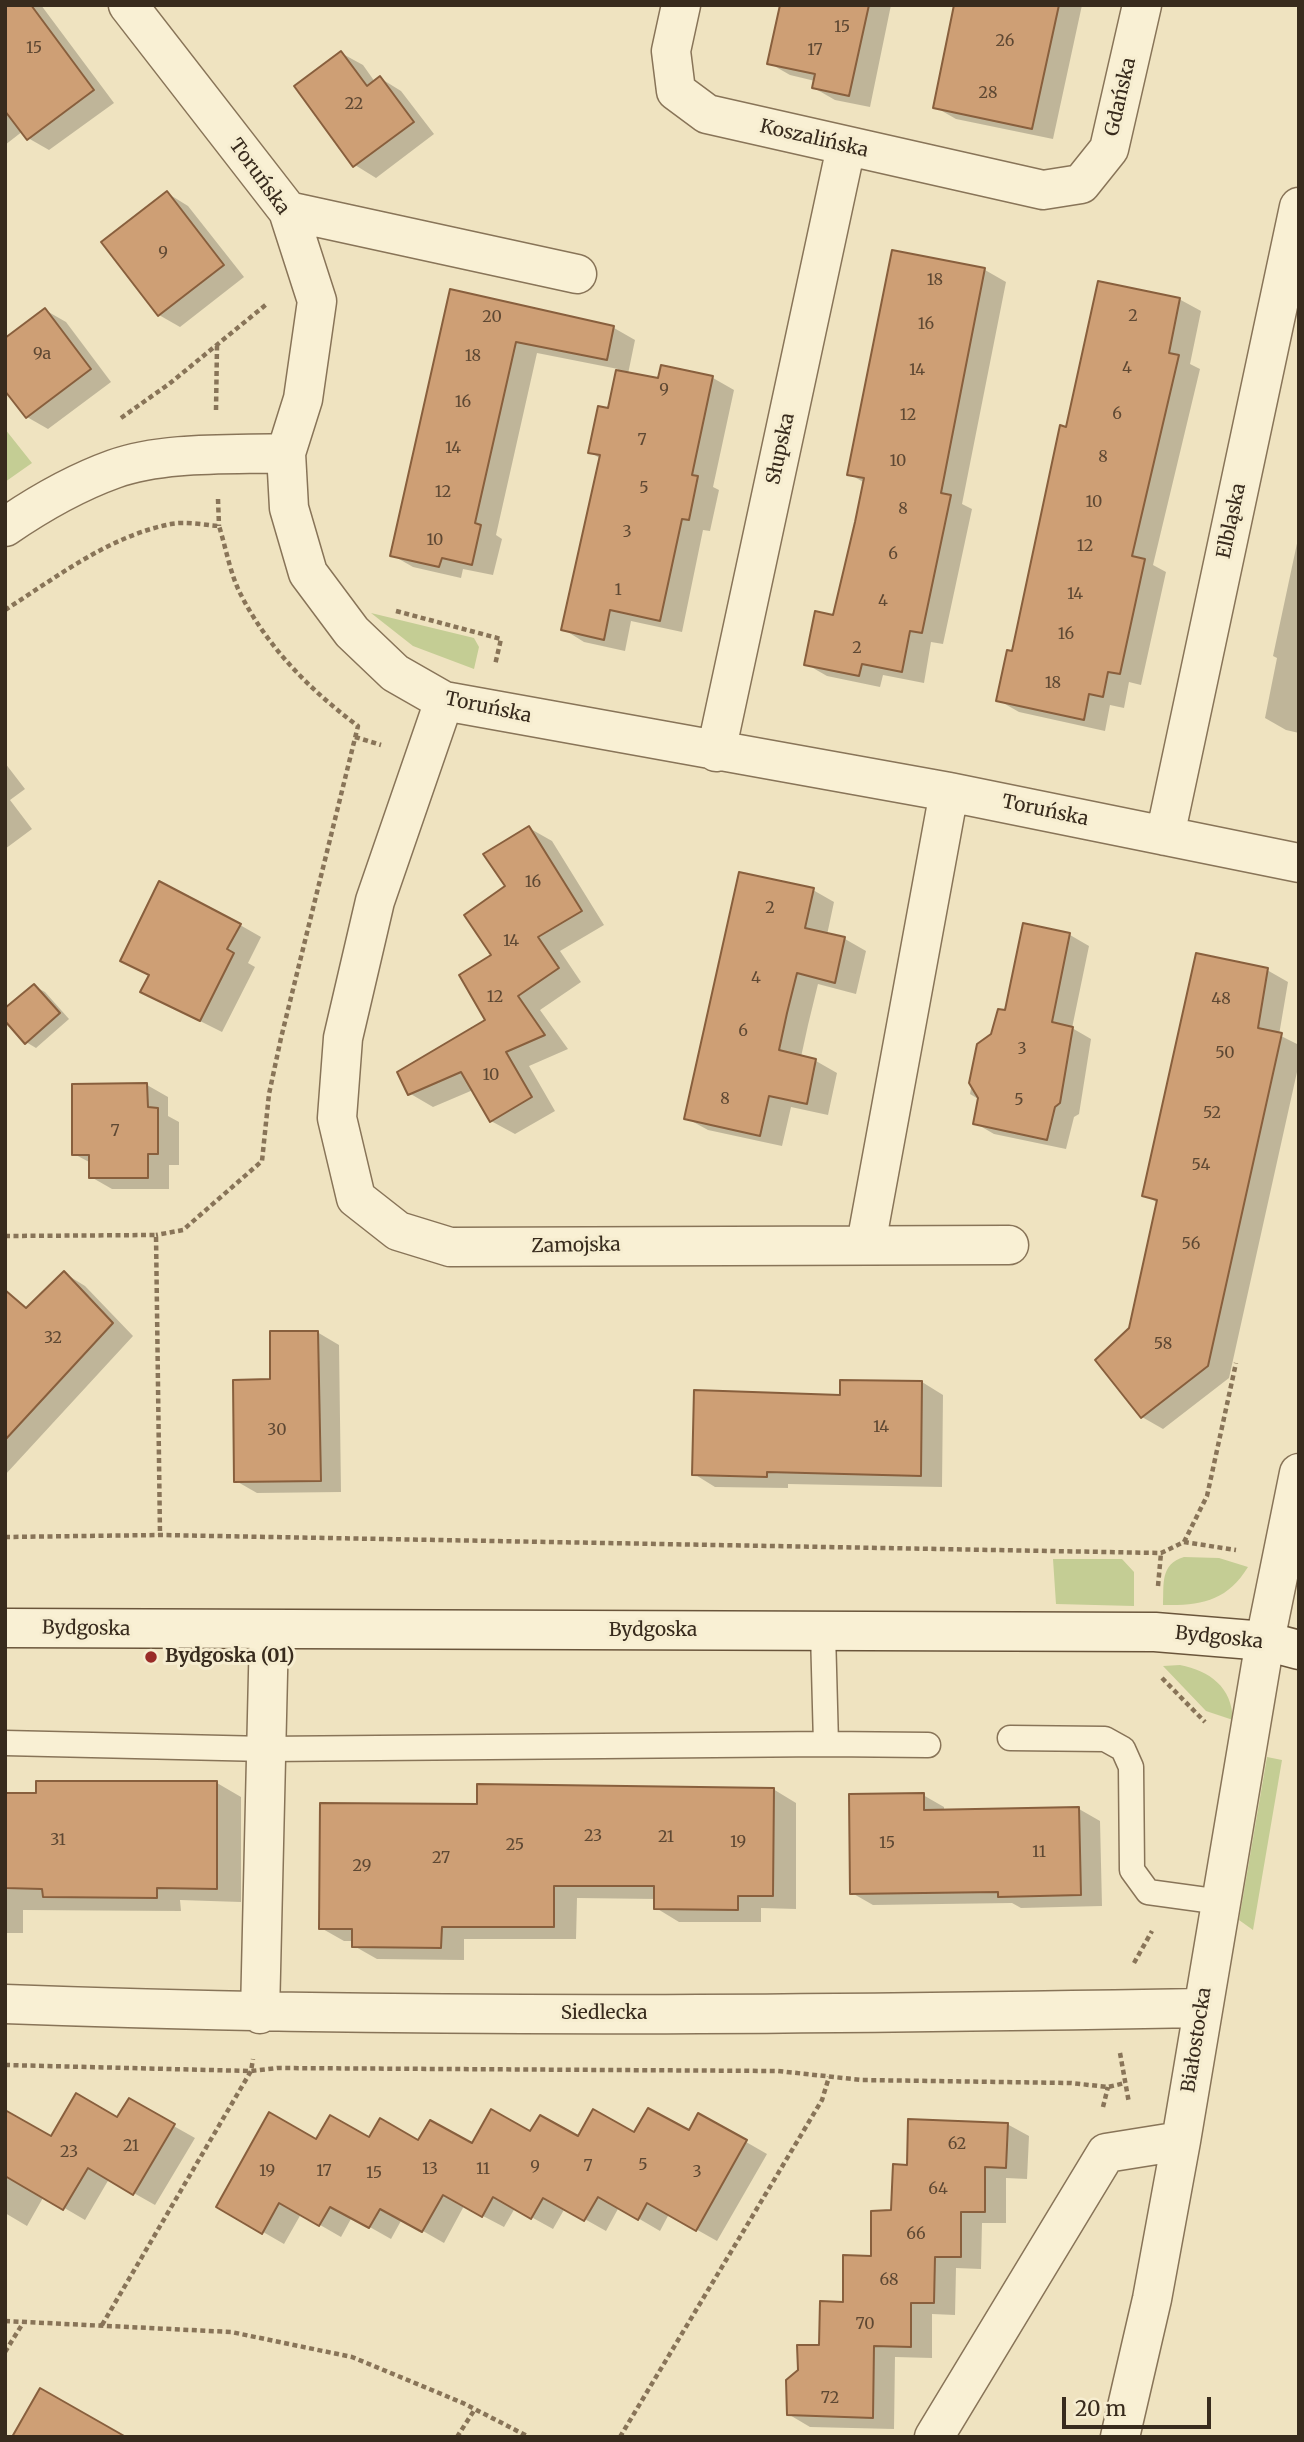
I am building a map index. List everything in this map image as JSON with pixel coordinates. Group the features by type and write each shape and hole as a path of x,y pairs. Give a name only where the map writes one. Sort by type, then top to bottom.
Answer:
{"street":[{"name":"Toruńska","path":"128,5 288,211 317,301 303,399 286,453 289,508 308,573 352,632 395,673 444,701 949,792 1299,863"},
{"name":"Koszalińska","path":"681,5 670,51 676,91 707,114 1043,190"},
{"name":"Gdańska","path":"1043,190 1081,184 1109,149 1142,5"},
{"name":"Słupska","path":"716,752 846,147"},
{"name":"Elbląska","path":"1165,836 1299,207"},
{"path":"288,211 577,274"},
{"path":"5,527 49,497 117,468 193,455 286,453"},
{"name":"Zamojska","path":"444,701 376,901 343,1038 337,1118 356,1198 398,1231 450,1247 1009,1245"},
{"path":"866,1244 949,792"},
{"name":"Białostocka","path":"1120,2437 1152,2299 1221,1902 1282,1646 1281,1557 1299,1473"},
{"name":"Bydgoska","path":"5,1628 1155,1632 1282,1646"},
{"path":"260,2014 269,1631"},
{"name":"Siedlecka","path":"5,2004 260,2014 831,2014 1202,2008"},
{"path":"934,2437 1105,2153 1181,2141"}],"lane":[{"path":"823,1632 826,1744"},
{"path":"1010,1738 1105,1739 1123,1749 1131,1767 1132,1870 1148,1892 1221,1902"},
{"path":"5,1743 266,1749 928,1745"}],"path":[{"path":"115,422 169,384 267,305 268,292"},
{"path":"5,610 92,555 131,535 174,523 219,526 239,591 260,627 324,701 358,726 269,1094 262,1161 183,1230 156,1235 5,1236"},
{"path":"387,608 501,639 486,709"},
{"path":"355,737 424,759"},
{"path":"156,1235 160,1535"},
{"path":"1184,1542 1207,1496 1236,1363"},
{"path":"5,1537 160,1535 1161,1553 1184,1542 1281,1557"},
{"path":"102,2325 251,2071 260,2014"},
{"path":"5,2065 251,2071 277,2068 778,2071 829,2077 1072,2083 1108,2087 1125,2083"},
{"path":"620,2437 822,2100 829,2077"},
{"path":"5,2321 231,2332 352,2357 475,2410 529,2437"},
{"path":"5,2352 23,2322"},
{"path":"457,2437 475,2410"}],"green space":[{"path":"5,429 32,463 5,482"},
{"path":"371,613 474,638 479,647 474,669 413,646"},
{"path":"1184,1557 1219,1558 1248,1567 1231,1587 1212,1599 1189,1604 1163,1605 1167,1570 1176,1560"},
{"path":"1053,1559 1122,1559 1134,1572 1134,1606 1056,1604"},
{"path":"1180,1665 1201,1671 1217,1682 1229,1698 1233,1720 1206,1711 1163,1666"},
{"path":"1267,1757 1282,1760 1253,1930 1239,1920"}],"building":[{"path":"5,5 31,5 94,90 27,140 5,111"},
{"path":"780,5 869,5 849,96 812,88 815,74 767,64"},
{"path":"954,5 1059,5 1032,129 933,108"},
{"path":"341,51 367,86 380,76 414,122 353,167 294,86"},
{"path":"167,191 224,265 158,316 101,242"},
{"path":"892,250 985,268 941,493 951,495 922,633 910,631 902,672 862,664 859,676 804,665 815,611 833,615 855,522 864,478 847,475"},
{"path":"1098,281 1180,298 1169,353 1179,355 1132,556 1145,559 1120,674 1108,672 1103,697 1089,694 1084,720 996,701 1007,650 1012,651 1060,425 1066,427"},
{"path":"450,289 614,326 607,360 516,342 475,523 481,525 472,565 442,558 439,567 390,556"},
{"path":"45,308 91,369 26,418 5,391 5,338"},
{"path":"661,365 713,376 692,475 698,476 689,520 682,519 660,621 610,610 604,640 561,630 600,455 588,453 598,406 608,408 616,370 658,378"},
{"path":"529,826 582,911 538,937 559,968 518,996 545,1035 506,1052 532,1097 490,1122 461,1072 408,1095 397,1072 485,1020 459,975 491,955 464,915 505,886 483,854"},
{"path":"739,872 814,888 805,928 845,937 835,983 797,973 787,1013 779,1050 816,1059 807,1104 769,1096 760,1136 684,1119"},
{"path":"159,881 241,924 227,949 234,953 200,1021 140,992 149,975 120,961"},
{"path":"1023,923 1070,933 1052,1022 1073,1027 1060,1103 1055,1107 1047,1140 973,1124 978,1098 969,1083 977,1044 991,1034 998,1009 1005,1010"},
{"path":"1196,953 1268,968 1258,1028 1282,1033 1208,1366 1141,1418 1095,1360 1129,1328 1157,1200 1142,1196"},
{"path":"34,984 60,1013 25,1044 5,1021 5,1008"},
{"path":"147,1083 148,1107 158,1108 158,1154 148,1154 148,1178 89,1178 89,1155 72,1155 72,1084"},
{"path":"64,1271 113,1323 5,1440 5,1290 26,1308"},
{"path":"270,1331 318,1331 321,1481 234,1482 233,1380 270,1379"},
{"path":"840,1380 922,1381 921,1476 767,1472 767,1477 692,1475 694,1390 840,1395"},
{"path":"36,1781 217,1781 217,1889 157,1888 157,1898 43,1897 42,1889 5,1888 5,1793 36,1793"},
{"path":"477,1784 774,1788 773,1896 738,1896 738,1910 654,1909 654,1886 554,1886 554,1927 442,1927 441,1948 352,1947 352,1929 319,1929 320,1803 477,1804"},
{"path":"924,1793 924,1810 1079,1807 1081,1895 998,1897 998,1892 850,1894 849,1794"},
{"path":"76,2093 117,2117 129,2098 175,2124 133,2195 88,2168 63,2210 5,2176 5,2110 51,2136"},
{"path":"648,2108 689,2130 698,2113 747,2140 696,2231 647,2203 638,2220 598,2197 584,2221 543,2198 531,2219 493,2197 482,2217 443,2195 422,2232 380,2209 369,2228 330,2207 319,2226 279,2203 262,2234 216,2207 269,2112 316,2139 330,2115 369,2137 380,2118 418,2140 430,2120 472,2143 491,2109 530,2131 540,2115 578,2136 593,2109 634,2132"},
{"path":"908,2119 1008,2123 1006,2168 985,2167 985,2212 961,2212 961,2257 935,2257 934,2303 911,2303 911,2347 874,2346 873,2418 787,2415 786,2380 798,2370 797,2345 819,2345 820,2301 843,2302 843,2255 871,2256 871,2211 891,2210 893,2164 907,2165"},
{"path":"40,2388 126,2437 12,2437"}],"place":[{"name":"Bydgoska (01)","path":"151,1657"}]}
